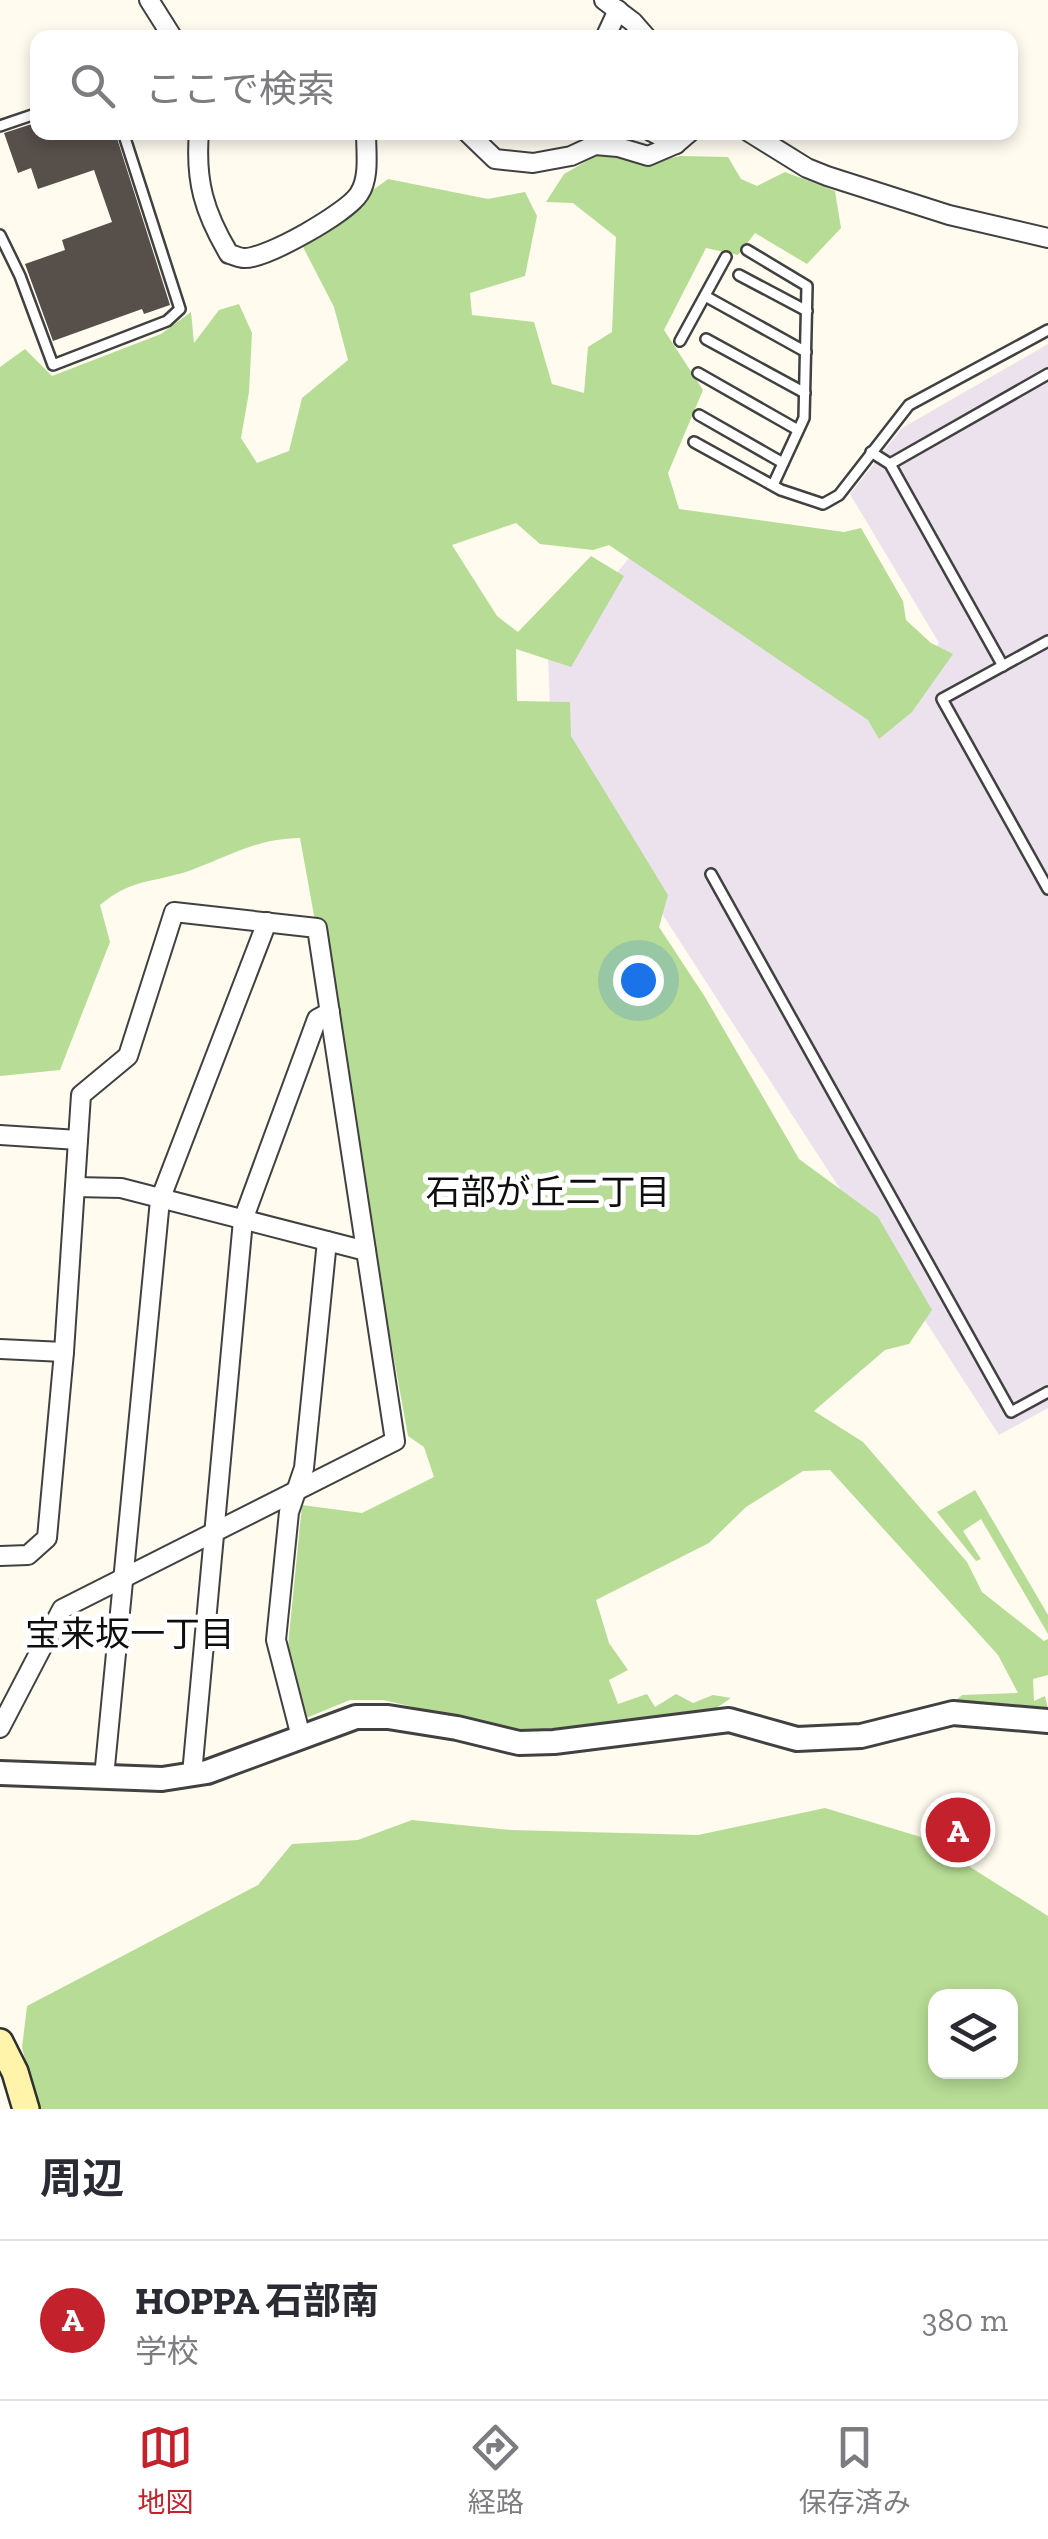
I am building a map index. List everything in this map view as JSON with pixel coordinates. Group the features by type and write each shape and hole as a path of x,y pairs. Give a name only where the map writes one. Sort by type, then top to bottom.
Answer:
{"main road":[{"path":"0,2042 15,2072 26,2109"}],"street":[{"path":"149,0 168,30"},
{"path":"606,30 611,5"},
{"path":"611,5 638,30"},
{"path":"198,140 196,164 205,204 229,254 246,258 289,242 340,212 358,196 366,181 366,140"},
{"path":"476,140 496,159 533,162 572,156 595,145 648,156 679,140"},
{"path":"762,140 807,168 828,176 949,215 1048,238"},
{"path":"0,1556 28,1555 47,1538 81,1095 128,1056 174,912 318,928 395,1441 62,1609 0,1728"},
{"path":"104,1777 160,1200 266,922"},
{"path":"192,1774 244,1220 317,1019 330,1012"},
{"path":"0,1135 78,1140"},
{"path":"75,1187 122,1188 366,1251"},
{"path":"301,1736 276,1640 289,1512 304,1468 327,1241"},
{"path":"0,1349 64,1352"},
{"path":"0,1773 162,1779 207,1772 356,1717 388,1717 458,1728 519,1743 729,1720 797,1739 860,1736 953,1713 1048,1720"}],"lane":[{"path":"0,126 30,115"},
{"path":"0,235 53,365 167,320 180,309 126,140"},
{"path":"747,250 807,286 804,418 773,485"},
{"path":"680,341 726,257"},
{"path":"0,263 12,259"},
{"path":"739,275 807,311"},
{"path":"705,296 806,352"},
{"path":"694,442 773,485 823,504 839,495 908,405 1048,330"},
{"path":"706,338 805,393"},
{"path":"698,373 798,430"},
{"path":"890,464 1048,374"},
{"path":"699,415 783,464"},
{"path":"871,452 890,464 1002,666"},
{"path":"1048,641 942,699 1048,889"},
{"path":"712,874 1012,1412 1048,1392"}],"shaded area":[{"path":"1048,344 1048,1408 999,1435 637,875 551,732 548,658 633,553 885,719 939,643 850,494 902,428"}],"green space":[{"path":"606,150 653,162 680,156 728,157 741,179 757,186 785,172 835,191 841,228 807,264 755,233 738,255 706,248 664,330 703,390 668,473 679,509 844,532 861,528 903,601 906,620 931,643 953,654 912,712 879,739 868,720 609,545 593,550 540,544 516,523 452,545 497,616 518,632 591,556 624,576 571,667 516,649 517,701 570,702 571,736 668,895 659,927 705,997 799,1159 878,1217 932,1310 909,1344 885,1350 814,1411 863,1442 967,1562 982,1592 1044,1641 1048,1639 1048,1675 1033,1679 1034,1701 1045,1696 1048,1709 954,1702 962,1695 1018,1693 998,1655 830,1470 803,1471 746,1507 709,1543 596,1600 609,1643 628,1670 609,1680 618,1704 647,1694 655,1707 676,1694 693,1703 713,1695 731,1698 715,1709 570,1731 527,1733 383,1700 350,1700 306,1718 300,1715 286,1666 302,1505 362,1513 434,1477 424,1447 408,1436 300,838 258,844 181,873 134,885 100,905 110,942 60,1070 0,1076 0,367 25,349 52,376 161,334 191,312 194,343 219,310 239,304 252,333 249,392 241,438 257,463 289,451 302,398 348,360 334,307 301,243 388,179 488,199 525,192 537,216 525,276 470,293 472,315 534,322 552,384 584,393 588,347 612,332 616,237 573,203 546,202 564,174"},
{"path":"975,1490 1048,1615 1048,1634 981,1519 963,1531 981,1559 976,1561 937,1512"},
{"path":"825,1808 924,1838 1048,1916 1048,2109 39,2109 22,2048 27,2006 258,1885 292,1844 358,1840 412,1820 511,1830 698,1835"}],"building":[{"path":"30,125 30,140 118,140 170,305 144,314 142,309 53,341 25,264 65,250 62,240 112,222 94,170 38,189 31,168 18,173 4,133"}],"place":[{"name":"HOPPA 石部南","path":"958,1830"}],"district":[{"name":"石部が丘二丁目","path":"548,1192"},
{"name":"宝来坂一丁目","path":"130,1634"}]}
